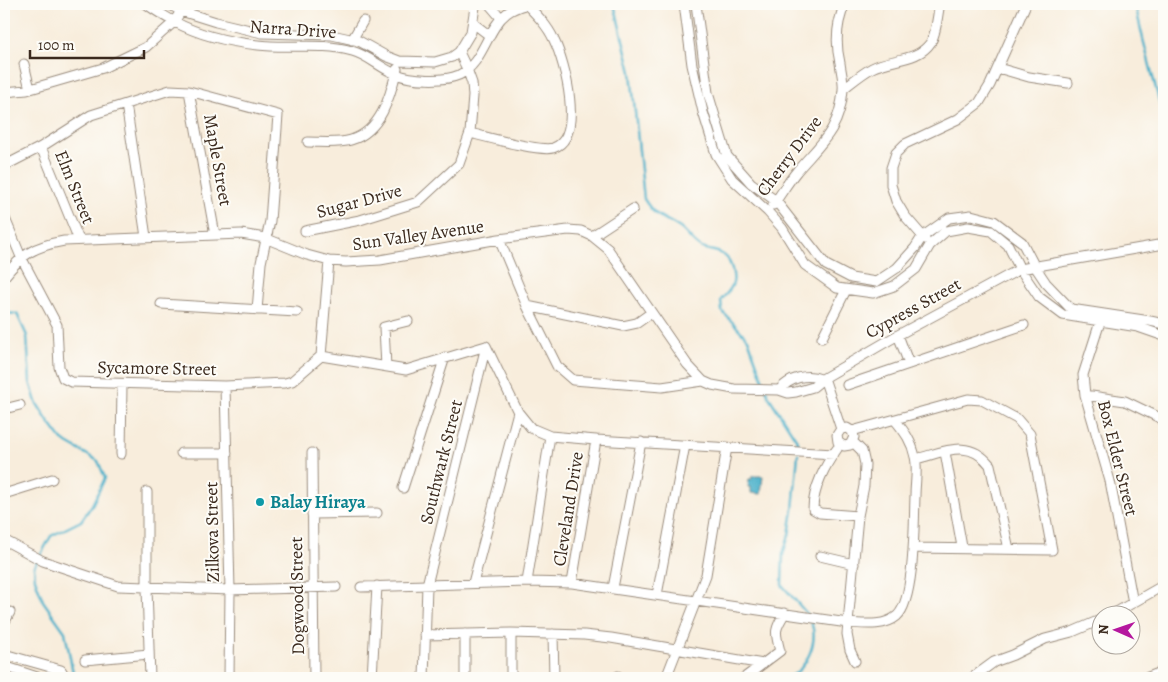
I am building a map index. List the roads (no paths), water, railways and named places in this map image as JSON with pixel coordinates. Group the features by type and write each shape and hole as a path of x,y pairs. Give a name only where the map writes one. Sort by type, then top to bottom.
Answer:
{"street":[{"name":"Narra Drive","path":"146,4 174,22 203,34 259,45 326,45 354,51 396,74 422,79 441,79 458,75 467,69"},
{"name":"Narra Drive","path":"169,4 216,22 262,33 332,35 359,41 399,61 435,62 452,57 459,52"},
{"path":"459,52 466,43 473,23 474,6 487,4 501,18"},
{"path":"467,69 501,18 512,9 527,4 546,26 554,40 569,89 571,120 568,134 562,144 551,149 536,149 470,133"},
{"path":"684,4 692,65 703,112 716,154 732,179 768,212 782,228 805,265 837,288 873,293 894,286 916,269 930,245 946,231 968,227 991,231 1008,244 1020,269 1039,298 1063,315 1138,327 1164,336"},
{"path":"696,4 708,93 727,156 751,183 776,201 826,264 851,278 876,282 898,268 922,237 949,218 971,215 994,221 1022,242 1046,283 1071,309 1150,320 1164,324"},
{"name":"Cherry Drive","path":"768,212 797,171 828,135 838,116 843,78 836,43 836,29 840,14 846,4"},
{"path":"843,89 872,68 887,62 909,58 925,49 932,40 940,4"},
{"path":"930,245 905,216 896,202 891,185 891,168 896,153 906,144 958,119 979,103 990,85 1026,4"},
{"path":"4,92 30,89 111,64 146,47 174,22 181,7"},
{"path":"352,40 363,22"},
{"path":"473,23 490,36"},
{"name":"Sugar Drive","path":"305,231 360,220 418,202 459,164 470,133 474,96 467,69 459,52"},
{"path":"308,142 351,140 363,134 375,124 383,112 399,61"},
{"path":"24,64 30,89"},
{"path":"998,68 1029,77 1068,83"},
{"path":"4,166 41,147 90,115 170,90 189,92 278,115 270,221 261,263 257,310"},
{"name":"Maple Street","path":"189,92 215,235"},
{"path":"126,104 146,237"},
{"name":"Elm Street","path":"41,147 79,240"},
{"path":"592,236 633,209"},
{"name":"Sycamore Street","path":"4,216 22,257 57,325 59,367 63,378 71,382 225,386 286,383 292,381 321,356"},
{"name":"Sun Valley Avenue","path":"4,277 30,250 52,243 79,240 241,234 265,238 307,255 329,261 363,262 499,239 568,230 581,231 592,236 608,249 687,364 703,381"},
{"path":"499,239 527,306 557,366 572,380 662,387 703,381 722,387 775,390 788,393 813,387 823,379"},
{"name":"Cypress Street","path":"823,379 898,335 1020,269 1034,265 1164,244"},
{"path":"329,261 321,356 406,370 444,357 486,346 518,412 531,428 550,436 834,454"},
{"path":"822,338 846,290"},
{"path":"161,304 297,312"},
{"path":"527,306 623,326 637,323 651,313"},
{"path":"386,367 384,327 408,321"},
{"name":"Box Elder Street","path":"1100,322 1083,375 1085,395 1110,481 1133,603"},
{"path":"847,385 1024,326"},
{"path":"898,335 909,364"},
{"name":"Southwark Street","path":"424,678 427,585 486,346"},
{"path":"403,488 444,357"},
{"path":"775,390 795,379 810,376 823,379"},
{"path":"823,379 841,429"},
{"path":"120,454 122,384"},
{"name":"Zilkova Street","path":"225,386 230,590 230,678"},
{"path":"1085,395 1125,401 1160,418 1164,422"},
{"path":"852,431 968,400 982,400 1017,419 1030,434 1052,550 913,548"},
{"path":"4,409 20,405"},
{"path":"473,583 518,412"},
{"path":"361,587 473,583 572,583 848,623 873,624 890,620 898,615 907,596 913,548 916,459 911,442 895,420"},
{"path":"847,428 852,431 853,442 847,446 841,445 836,439 841,429 847,428"},
{"path":"526,582 550,436"},
{"name":"Cleveland Drive","path":"572,583 596,440"},
{"path":"613,588 640,442"},
{"path":"853,442 859,447 865,457 864,486 858,516 848,623 849,643 855,660"},
{"path":"657,595 685,445"},
{"path":"841,445 824,472 813,501 813,509 820,513 858,516"},
{"path":"666,678 698,600 706,575 727,447"},
{"path":"916,459 961,448 972,450 984,456 990,465 1009,549"},
{"path":"945,452 962,548"},
{"path":"181,453 227,453"},
{"name":"Dogwood Street","path":"312,453 314,678"},
{"path":"4,494 52,479"},
{"path":"147,492 147,588 150,678"},
{"path":"312,514 377,513"},
{"path":"4,540 43,561 118,586 230,590 336,587"},
{"path":"820,556 854,564"},
{"path":"1133,603 1164,585"},
{"path":"372,678 377,586"},
{"path":"4,623 10,612"},
{"path":"744,678 780,651 775,632 785,613"},
{"path":"972,678 994,662 1013,655 1045,638 1072,632 1090,624"},
{"path":"425,635 511,633 612,638 763,664"},
{"path":"511,633 511,678"},
{"path":"465,634 465,678"},
{"path":"553,634 554,678"},
{"path":"4,654 61,670 66,678"},
{"path":"85,660 150,654"},
{"path":"4,666 40,678"},
{"path":"1146,678 1164,670"}],"water":[{"path":"752,476 763,476 761,494 751,493 751,487 748,487 749,479 752,479"}],"waterway":[{"path":"614,4 631,72 644,199 653,211 680,228 697,245 720,253 728,259 734,277 731,288 721,300 722,311 748,339 769,397 798,442 798,449"},
{"path":"1135,4 1164,120"},
{"path":"4,313 17,314 27,336 30,382 36,402 47,420 62,440 98,461 105,478 92,505 81,521 51,536 40,556"},
{"path":"798,454 793,510 789,535 783,554 782,585 808,615"},
{"path":"37,561 34,567 35,579 43,601 65,632 74,678"},
{"path":"788,678 801,668 810,653 813,636 810,620"}],"place":[{"name":"Balay Hiraya","path":"260,502"}]}
